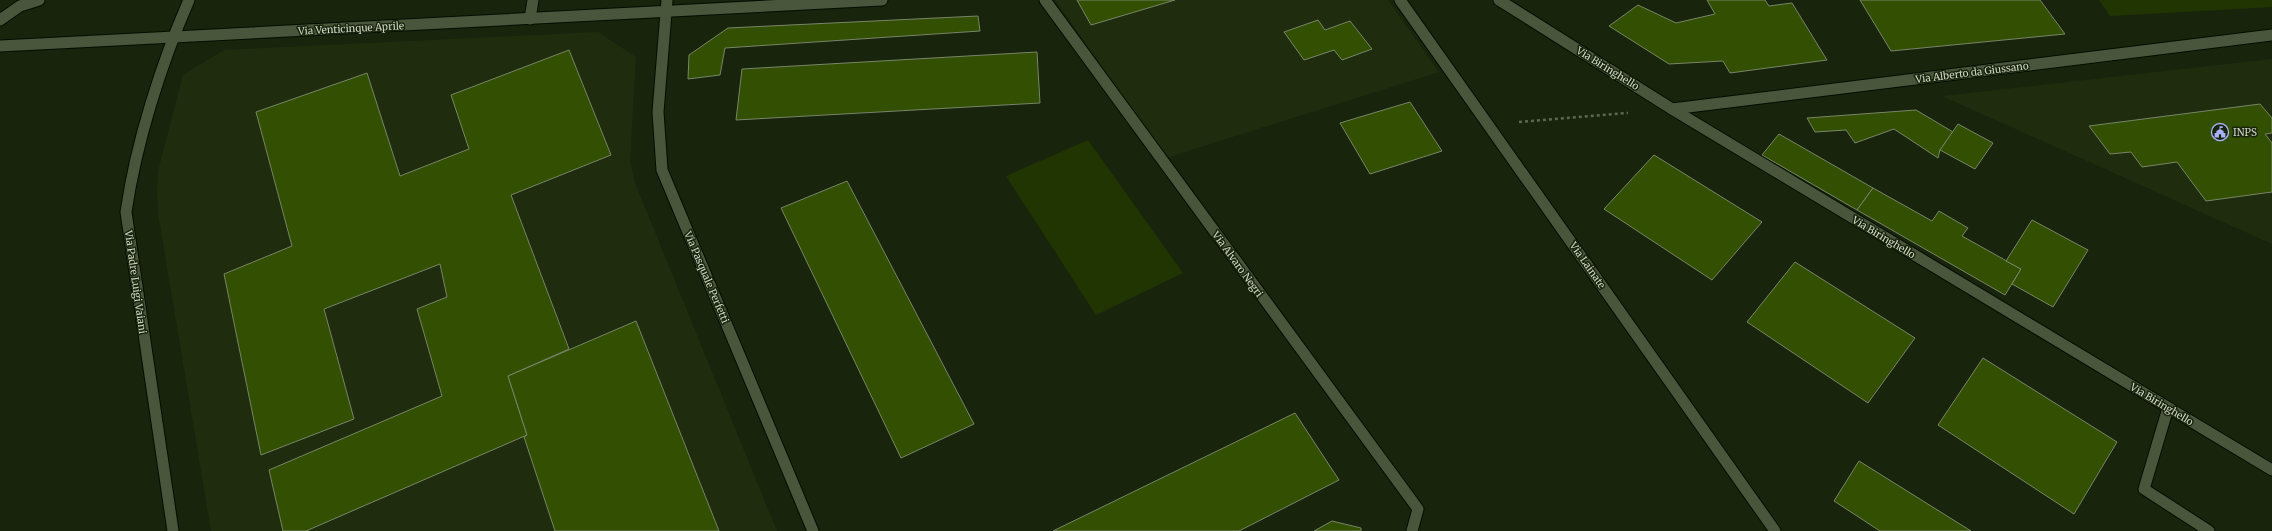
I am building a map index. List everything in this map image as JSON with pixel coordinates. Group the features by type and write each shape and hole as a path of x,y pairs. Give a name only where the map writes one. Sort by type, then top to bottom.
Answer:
{"street":[{"path":"0,20 20,6 39,0"},
{"path":"172,37 189,0"},
{"path":"530,19 533,0"},
{"path":"665,11 667,0"},
{"name":"Via Venticinque Aprile","path":"0,46 882,0"},
{"name":"Via Alvaro Negri","path":"1045,0 1418,509 1412,531"},
{"name":"Via Lainate","path":"1400,0 1775,531"},
{"name":"Via Biringhello","path":"1499,0 1672,109 2272,470"},
{"name":"Via Pasquale Perfetti","path":"665,11 658,112 662,170 813,531"},
{"name":"Via Alberto da Giussano","path":"1672,109 2272,35"},
{"name":"Via Padre Luigi Vaiani","path":"172,37 129,183 126,212 173,531"},
{"path":"2168,408 2144,489 2209,531"}],"path":[{"path":"1489,125 1672,109"}],"shaded area":[{"path":"1055,0 1388,0 1439,72 1166,158"},
{"path":"2099,0 2272,0 2272,7 2110,16"},
{"path":"598,32 636,57 630,161 635,183 777,531 211,531 158,213 158,171 183,75 224,50"},
{"path":"2272,59 2272,244 1942,96"},
{"path":"1088,140 1183,273 1096,315 1006,176"}],"building":[{"path":"1077,0 1175,0 1091,25"},
{"path":"1707,0 1765,0 1769,6 1792,3 1827,60 1730,73 1723,61 1669,64 1609,26 1638,5 1676,23 1715,14"},
{"path":"1860,0 2040,0 2065,34 1891,51"},
{"path":"978,16 980,31 725,48 720,75 688,79 689,55 728,28"},
{"path":"1318,20 1325,30 1350,21 1372,49 1342,60 1334,50 1304,60 1284,32"},
{"path":"569,50 611,155 511,195 569,349 508,376 527,435 306,531 283,531 269,470 442,396 417,309 447,297 440,264 324,309 354,419 261,455 224,274 292,246 256,112 367,73 400,176 469,149 451,95"},
{"path":"1037,52 1040,103 736,120 742,69"},
{"path":"1410,102 1442,151 1370,174 1340,123"},
{"path":"2260,104 2272,118 2272,133 2265,134 2272,143 2272,192 2206,201 2177,162 2142,167 2131,152 2110,154 2089,126"},
{"path":"1916,110 1953,132 1940,150 1938,158 1894,129 1855,143 1846,130 1815,132 1807,118"},
{"path":"1958,124 1993,143 1975,169 1940,150"},
{"path":"1779,134 1873,188 1857,210 1762,155"},
{"path":"1654,155 1762,222 1712,280 1604,209"},
{"path":"847,181 974,424 901,458 781,208"},
{"path":"1873,188 1932,221 1939,211 1968,228 1962,236 2021,269 2005,295 1857,210"},
{"path":"2032,220 2088,250 2053,307 2012,284 2021,269 2006,261"},
{"path":"1795,262 1915,338 1868,403 1747,322"},
{"path":"636,321 719,531 555,531 524,437 527,435 508,376"},
{"path":"1983,358 2117,442 2074,514 1938,425"},
{"path":"1295,413 1339,480 1239,531 1053,531"},
{"path":"1859,461 1971,531 1880,531 1834,501"},
{"path":"1332,521 1361,528 1361,531 1314,531"}],"place":[{"name":"INPS","path":"2220,132"}]}
